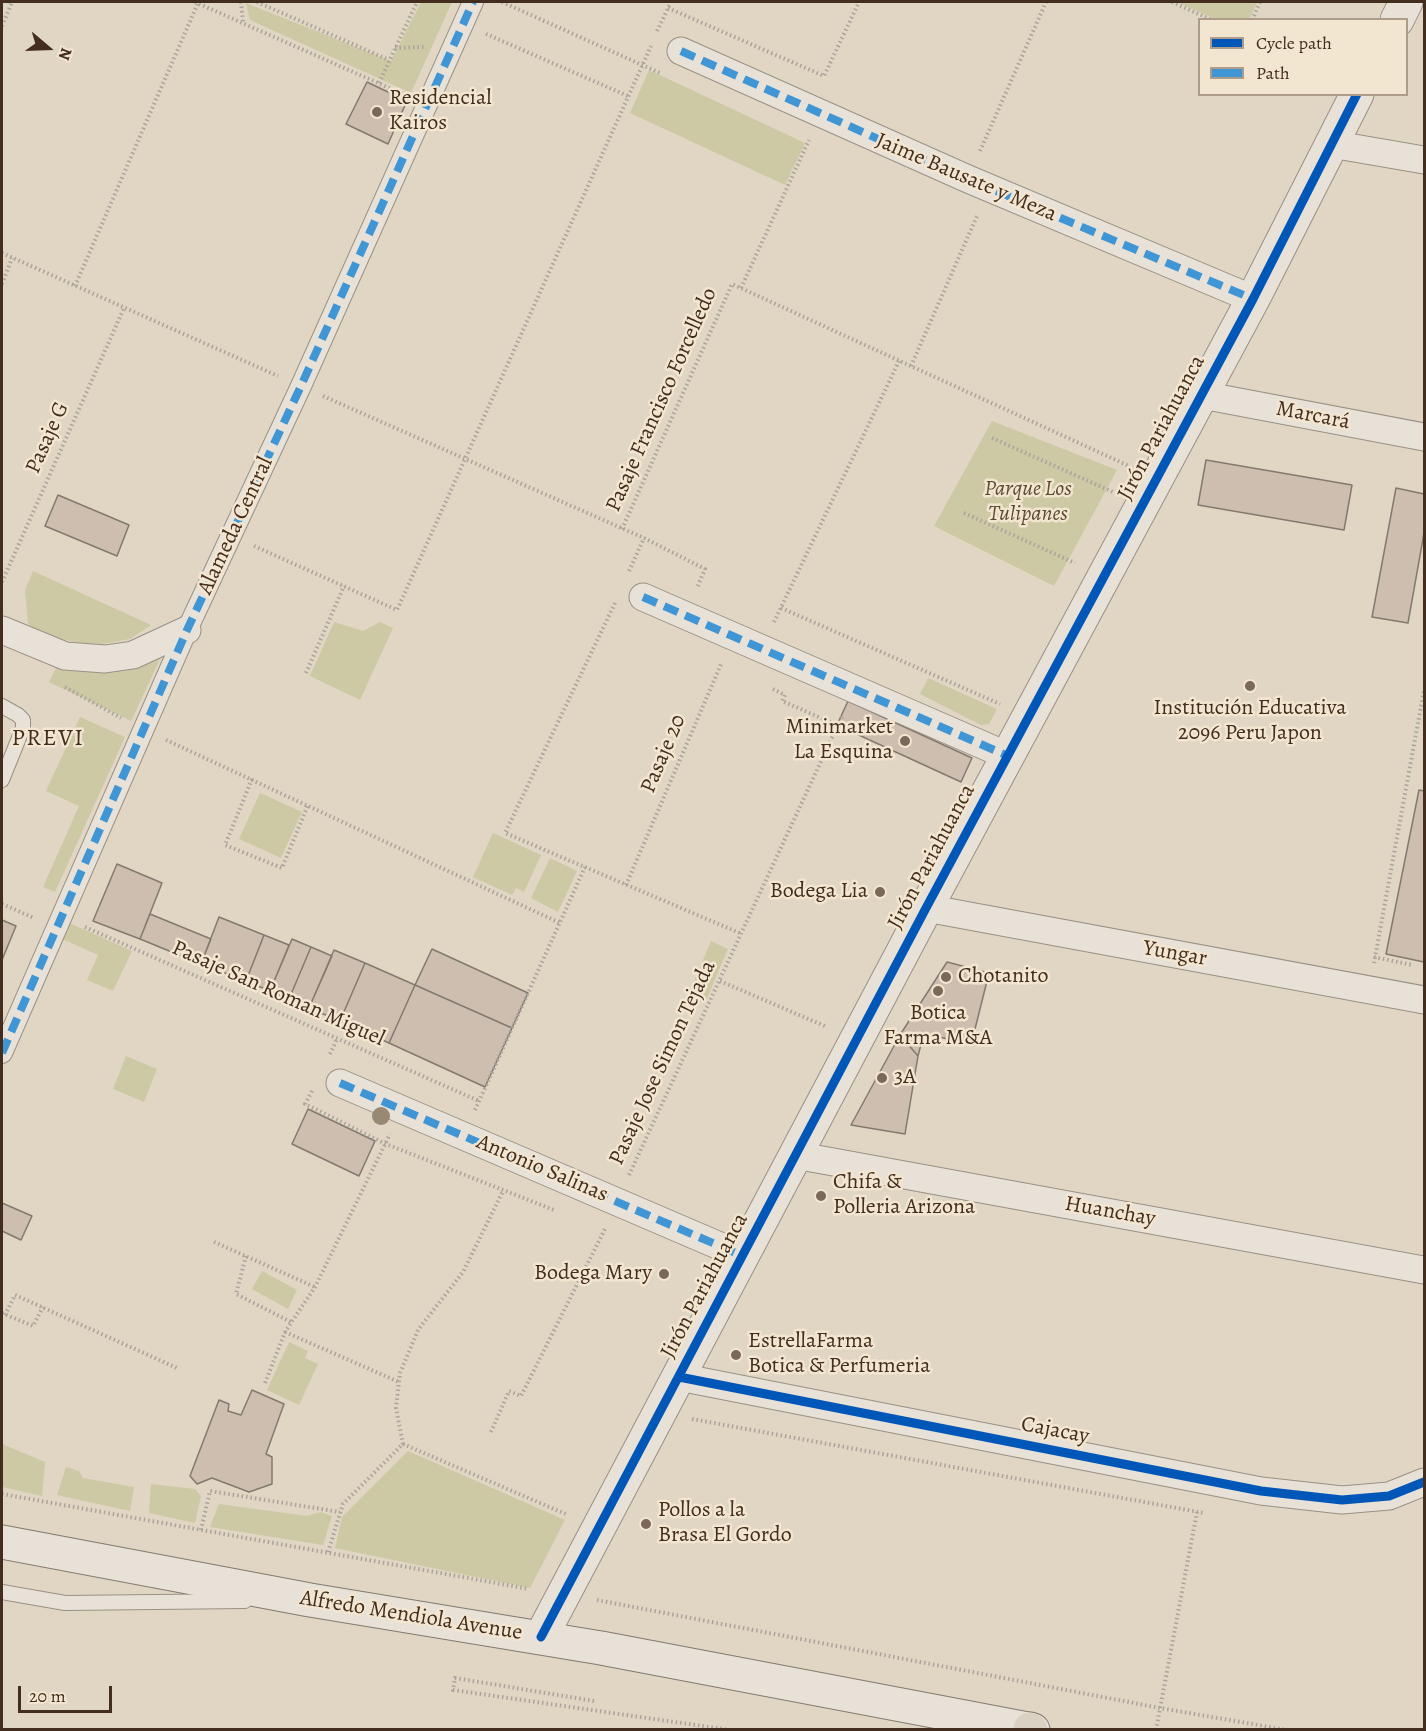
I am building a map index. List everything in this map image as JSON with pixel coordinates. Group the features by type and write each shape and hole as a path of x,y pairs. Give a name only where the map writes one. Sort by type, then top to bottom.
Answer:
{"street":[{"name":"Alameda Central","path":"2,1053 187,630 301,386 473,2"},
{"path":"1398,18 1406,2"},
{"name":"Jaime Bausate y Meza","path":"681,51 978,184 1253,299"},
{"name":"Jirón Pariahuanca","path":"541,1637 926,908 1253,299 1356,96"},
{"path":"1331,144 1425,160"},
{"name":"Marcará","path":"1202,395 1425,437"},
{"path":"635,588 733,636 1008,756"},
{"path":"2,630 65,656 105,660 132,655 187,630"},
{"name":"Yungar","path":"926,908 1425,1000"},
{"name":"Antonio Salinas","path":"340,1083 743,1256"},
{"name":"Huanchay","path":"795,1155 1425,1270"},
{"name":"Cajacay","path":"679,1377 1261,1491 1342,1500 1389,1496 1425,1482"},
{"name":"Alfredo Mendiola Avenue","path":"2,1542 310,1600 541,1637 1032,1729"}],"lane":[{"path":"2,706 23,720 23,728 2,780"},
{"path":"2,1592 65,1603 310,1600"}],"path":[{"path":"2,26 12,2"},
{"path":"75,286 197,2 427,104"},
{"path":"241,2 243,22"},
{"path":"257,2 389,60"},
{"path":"379,83 417,2"},
{"path":"502,2 663,74"},
{"path":"231,536 397,610 671,2"},
{"path":"668,8 825,76 859,2"},
{"path":"911,366 1046,2"},
{"path":"1172,2 1208,18"},
{"path":"1253,18 1260,2"},
{"path":"463,24 628,96"},
{"path":"799,135 810,140 741,288 1130,467"},
{"path":"2,254 644,538 705,569 695,592"},
{"path":"2,284 12,258"},
{"path":"771,628 899,361"},
{"path":"992,438 1116,494"},
{"path":"963,513 1079,565"},
{"path":"635,588 644,538"},
{"path":"306,673 344,586"},
{"path":"617,598 505,833 742,934"},
{"path":"781,608 1005,706"},
{"path":"720,665 730,669"},
{"path":"62,686 144,730 560,923"},
{"path":"768,687 785,695 782,701 837,725"},
{"path":"1414,965 1375,956 1425,690"},
{"path":"252,779 225,845 282,868 308,805"},
{"path":"472,1117 585,867"},
{"path":"720,981 833,1030"},
{"path":"265,1383 285,1332 315,1287 402,1109"},
{"path":"404,1444 396,1408 400,1373 418,1330 463,1272 502,1191"},
{"path":"214,1242 315,1287"},
{"path":"246,1256 236,1294 291,1322"},
{"path":"43,1307 33,1326 3,1314 15,1294 177,1368"},
{"path":"285,1332 399,1382"},
{"path":"328,1552 343,1504 404,1444"},
{"path":"404,1444 572,1517"},
{"path":"1156,1730 1203,1480"},
{"path":"201,1530 210,1491 340,1512"},
{"path":"2,1494 534,1590"},
{"path":"596,1600 1160,1708 1287,1730"},
{"path":"594,1701 455,1678 453,1690 730,1730"}],"green space":[{"path":"421,2 452,2 411,93 250,20 246,3 391,61"},
{"path":"1177,2 1257,3 1250,18 1213,18"},
{"path":"649,70 805,143 785,185 630,113"},
{"name":"Parque Los Tulipanes","path":"992,421 1117,470 1054,586 934,526"},
{"path":"33,571 151,625 130,639 92,646 37,633 28,624 25,590"},
{"path":"334,622 363,631 380,622 393,628 360,700 310,676"},
{"path":"161,657 131,721 49,682 59,662 113,669"},
{"path":"928,678 997,709 989,724 981,725 920,694"},
{"path":"80,717 125,737 55,892 43,887 79,806 46,791"},
{"path":"260,793 302,812 281,858 239,839"},
{"path":"493,833 541,855 524,892 516,888 512,895 473,877"},
{"path":"550,858 577,871 558,912 531,898"},
{"path":"65,921 132,951 113,991 87,980 98,955 58,937"},
{"path":"711,941 728,949 705,1003 688,996"},
{"path":"126,1056 157,1069 144,1102 113,1089"},
{"path":"262,1271 297,1290 288,1309 252,1289"},
{"path":"289,1342 308,1351 305,1358 318,1364 299,1405 267,1390"},
{"path":"2,1444 45,1462 42,1496 2,1487"},
{"path":"408,1451 565,1520 530,1588 335,1548 342,1517"},
{"path":"66,1467 79,1471 83,1478 134,1487 130,1511 57,1495"},
{"path":"151,1484 195,1489 201,1496 195,1523 149,1513"},
{"path":"219,1504 307,1516 320,1512 332,1516 323,1545 210,1527"}],"building":[{"name":"Residencial Kairos","path":"367,82 407,101 388,144 346,124"},
{"path":"1206,460 1352,485 1344,530 1198,505"},
{"path":"1396,488 1424,494 1424,533 1408,623 1372,617"},
{"path":"58,495 129,525 117,556 45,526"},
{"name":"Minimarket La Esquina","path":"848,701 972,758 961,782 837,725"},
{"path":"1419,790 1424,791 1424,962 1386,954"},
{"path":"117,864 162,883 140,939 93,921"},
{"path":"150,914 211,939 201,964 140,939"},
{"path":"219,917 264,935 246,981 201,964"},
{"path":"2,920 16,926 2,960"},
{"path":"264,935 289,945 270,991 246,981"},
{"path":"292,939 311,947 289,999 270,991"},
{"path":"311,947 332,956 309,1008 289,999"},
{"path":"432,949 528,993 512,1028 415,985"},
{"path":"334,950 365,963 340,1021 309,1008"},
{"path":"947,962 989,973 971,1045 924,1033 918,1056 900,1035"},
{"path":"365,963 415,985 389,1043 340,1021"},
{"path":"415,985 512,1028 485,1087 389,1043"},
{"path":"900,1035 918,1056 905,1134 851,1125"},
{"path":"308,1109 375,1141 359,1176 292,1144"},
{"path":"2,1203 32,1216 21,1240 2,1231"},
{"path":"252,1390 284,1404 266,1454 272,1457 272,1484 249,1492 212,1478 197,1484 190,1476 219,1400 229,1404 228,1411 241,1415"}],"marked path":[{"path":"2,1053 187,630 301,386 473,2"},
{"path":"681,51 968,179 1253,299"},
{"path":"643,597 1008,756"},
{"path":"340,1083 743,1256"}],"cycle path":[{"path":"541,1637 926,908 1253,299 1356,96"},
{"path":"679,1377 1261,1491 1342,1500 1389,1496 1424,1482"}],"place":[{"name":"Residencial Kairos","path":"377,112"},
{"name":"Institución Educativa 2096 Peru Japon","path":"1250,686"},
{"name":"Minimarket La Esquina","path":"905,741"},
{"name":"Bodega Lia","path":"880,892"},
{"name":"Chotanito","path":"946,977"},
{"name":"Botica Farma M&A","path":"938,991"},
{"name":"3A","path":"882,1078"},
{"name":"Chifa & Polleria Arizona","path":"821,1196"},
{"name":"Bodega Mary","path":"664,1274"},
{"name":"EstrellaFarma Botica & Perfumeria","path":"736,1355"},
{"name":"Pollos a la Brasa El Gordo","path":"646,1524"}],"district":[{"name":"PREVI","path":"48,739"}]}
